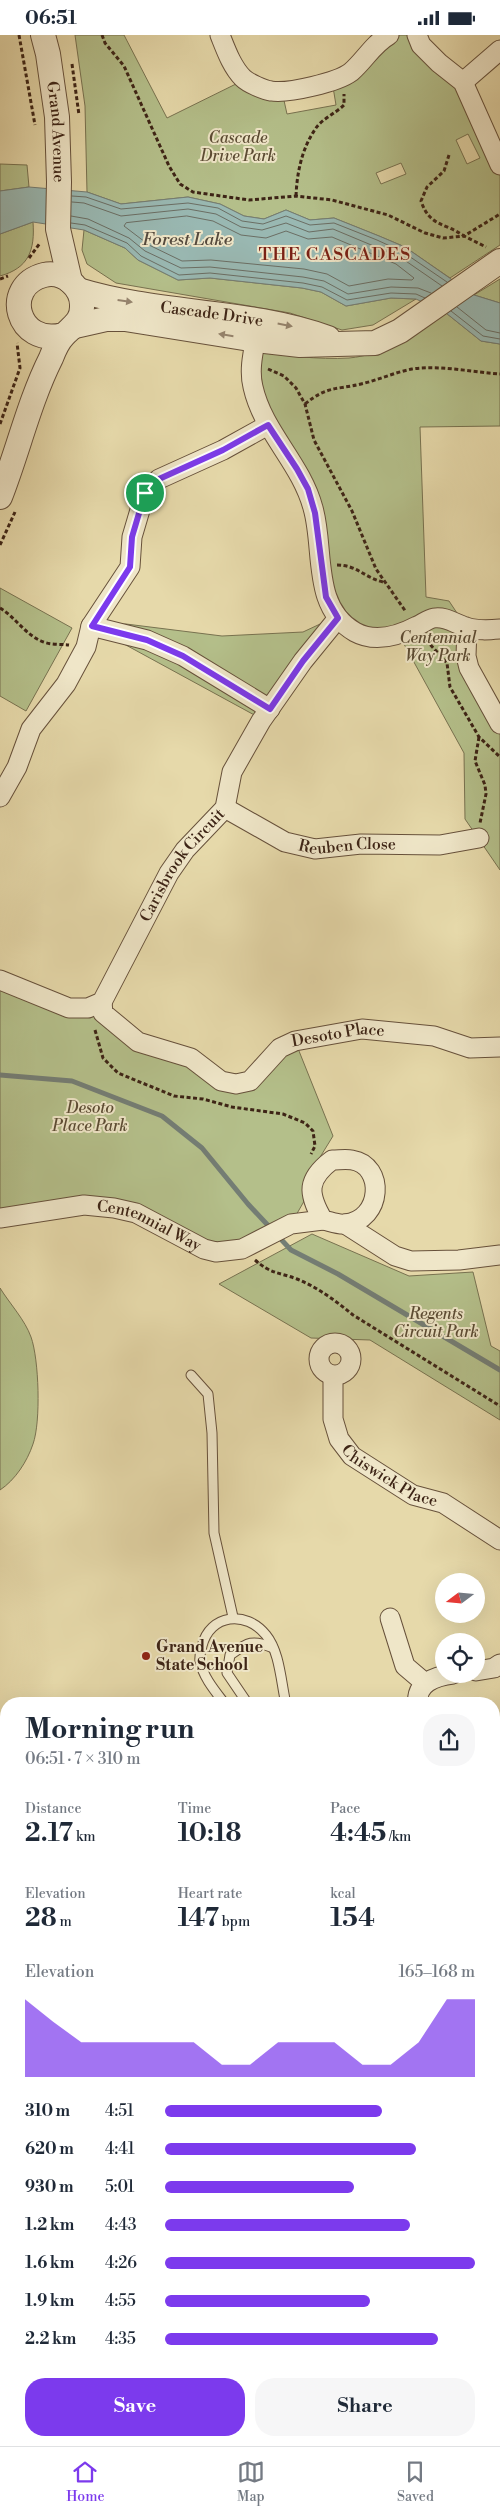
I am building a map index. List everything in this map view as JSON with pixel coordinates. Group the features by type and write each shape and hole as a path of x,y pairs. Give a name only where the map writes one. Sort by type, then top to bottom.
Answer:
{"street":[{"name":"Grand Avenue","path":"35,392 17,324 20,295 26,275 50,232 59,182 57,117 43,35"},
{"path":"220,35 227,55 244,79 271,91 321,85 339,80 352,71 379,41 389,35"},
{"path":"417,35 421,45 439,63 463,82 500,165"},
{"path":"463,82 500,50"},
{"name":"Grand Avenue","path":"0,497 14,461 35,392 82,308 74,285 50,232"},
{"name":"Cascade Drive","path":"69,331 106,319 125,319 257,330 304,329 344,343 375,343 400,331 472,283 498,262"},
{"path":"0,290 26,275 53,275 74,285"},
{"name":"Cascade Drive","path":"74,285 108,299 257,330"},
{"path":"17,324 43,337 69,331"},
{"path":"257,330 252,362 252,383 257,405 308,489 315,513 326,597 338,618 356,632 376,638 399,635 433,618 446,619 467,628 500,629"},
{"path":"0,797 17,767 32,729 66,684 86,647 92,626 130,567 132,537 145,493 159,479 223,450 268,425"},
{"name":"Carisbrook Circuit","path":"95,1005 169,873 185,850 225,808 232,772 270,709 303,661 338,618"},
{"path":"92,626 147,640 183,656 270,709"},
{"path":"467,628 466,656 469,668 500,724"},
{"name":"Reuben Close","path":"225,808 285,842 315,849 361,844 440,845 479,838"},
{"path":"0,980 69,1008 95,1005"},
{"name":"Desoto Place","path":"95,1005 138,1042 192,1058 221,1081 236,1084 250,1081 280,1048 295,1041 362,1029 434,1036 470,1048 500,1047"},
{"path":"286,1227 311,1189 317,1171 332,1160 353,1160 369,1170 376,1183 375,1219 381,1245"},
{"path":"311,1189 314,1206 322,1220"},
{"path":"345,1224 363,1218 375,1202"},
{"name":"Centennial Way","path":"0,1218 84,1205 114,1208 136,1213 204,1249 216,1252 242,1249 257,1253 286,1227 322,1220 345,1224 381,1245 395,1256 411,1261 459,1260 500,1255"},
{"name":"Chiswick Place","path":"333,1376 333,1419 339,1439 352,1456 414,1495 443,1503 500,1540"},
{"path":"390,1618 405,1666 425,1683"},
{"path":"485,1670 494,1668 500,1664"},
{"path":"417,1697 425,1683 435,1678"}],"lane":[{"path":"191,1375 208,1394 212,1433 214,1533 233,1617"},
{"path":"219,1697 204,1674 199,1659 204,1637 217,1624 233,1617 254,1623 267,1635 274,1648 284,1697"},
{"path":"243,1697 227,1673 230,1655 244,1644 258,1641 274,1648"}],"path":[{"path":"19,35 37,134"},
{"path":"102,35 105,43 124,66 169,167 180,185 193,192 249,200 296,196 332,200 388,215 425,233 443,238 464,236 500,214"},
{"path":"296,196 297,170 317,126 344,105 344,93 339,80"},
{"path":"449,155 444,171 427,187 421,201 425,215 437,224 453,228 464,236 485,245 498,262"},
{"path":"0,279 26,275 40,245 50,232"},
{"path":"0,424 20,368 17,324"},
{"path":"305,404 318,393 328,389 350,386 411,369 443,368 500,374"},
{"path":"322,567 340,565 354,567 372,579 383,582"},
{"path":"0,608 42,642 86,647"},
{"path":"479,737 475,761 485,785 486,794 480,813 479,838"},
{"path":"95,1005 94,1023 103,1059 118,1073 174,1097 203,1099 232,1107 283,1114 305,1123 313,1131 315,1146 310,1156"},
{"path":"250,1264 257,1253 267,1271 297,1279 333,1299 353,1315 500,1406"}],"green space":[{"name":"Cascade Drive Park","path":"75,35 124,35 167,118 244,80 271,91 321,85 389,35 417,35 463,82 500,165 500,245 450,278 405,247 334,218 310,220 286,210 264,219 244,216 220,204 188,197 121,204 87,192 85,106","holes":["333,87 336,105 287,114 283,96","468,134 480,158 467,164 456,140","401,163 406,174 381,184 376,173"]},
{"path":"0,164 27,165 29,187 0,191"},
{"path":"33,222 33,241 28,257 18,268 0,276 0,234"},
{"path":"84,230 125,248 138,260 178,280 210,278 302,288 321,292 346,306 391,298 416,299 373,325 342,330 290,313 116,283 87,264 82,250"},
{"path":"500,279 500,303 474,295"},
{"name":"Centennial Way Park","path":"446,313 481,341 500,344 500,426 420,427 426,597 449,601 467,628 466,656 500,724 500,870 465,819 464,753 399,635 376,638 338,618 315,513 268,425 254,352 325,358 362,356 400,341"},
{"path":"0,588 72,628 26,711 0,696"},
{"path":"333,618 258,717 91,626 126,624 222,636 303,632"},
{"name":"Desoto Place Park","path":"0,980 103,1013 236,1084 295,1041 333,1136 314,1167 311,1189 291,1224 229,1251 114,1208 0,1218"},
{"name":"Regents Circuit Park","path":"312,1234 409,1276 473,1272 491,1346 500,1351 500,1420 370,1340 311,1338 219,1284"},
{"path":"0,1288 21,1318 31,1337 36,1360 38,1406 36,1434 30,1451 24,1464 15,1476 0,1490"}],"water":[{"name":"Forest Lake","path":"29,187 87,192 121,204 188,197 220,204 244,216 264,219 286,210 310,220 334,218 405,247 474,295 500,303 500,344 481,341 446,313 416,299 391,298 346,306 321,292 302,288 210,278 178,280 138,260 125,248 84,230 33,222 0,234 0,191"}],"waterway":[{"path":"0,1075 72,1081 162,1116 202,1148 248,1204 291,1250 338,1274 500,1370"}],"place":[{"name":"Grand Avenue State School","path":"146,1656"}],"district":[{"name":"THE CASCADES","path":"335,254"}],"route":[{"path":"268,425 297,469 308,489 315,513 326,597 338,618 303,661 270,709 183,656 147,640 116,634 92,626 130,567 132,537 145,493 159,479 223,450 268,425"}]}
